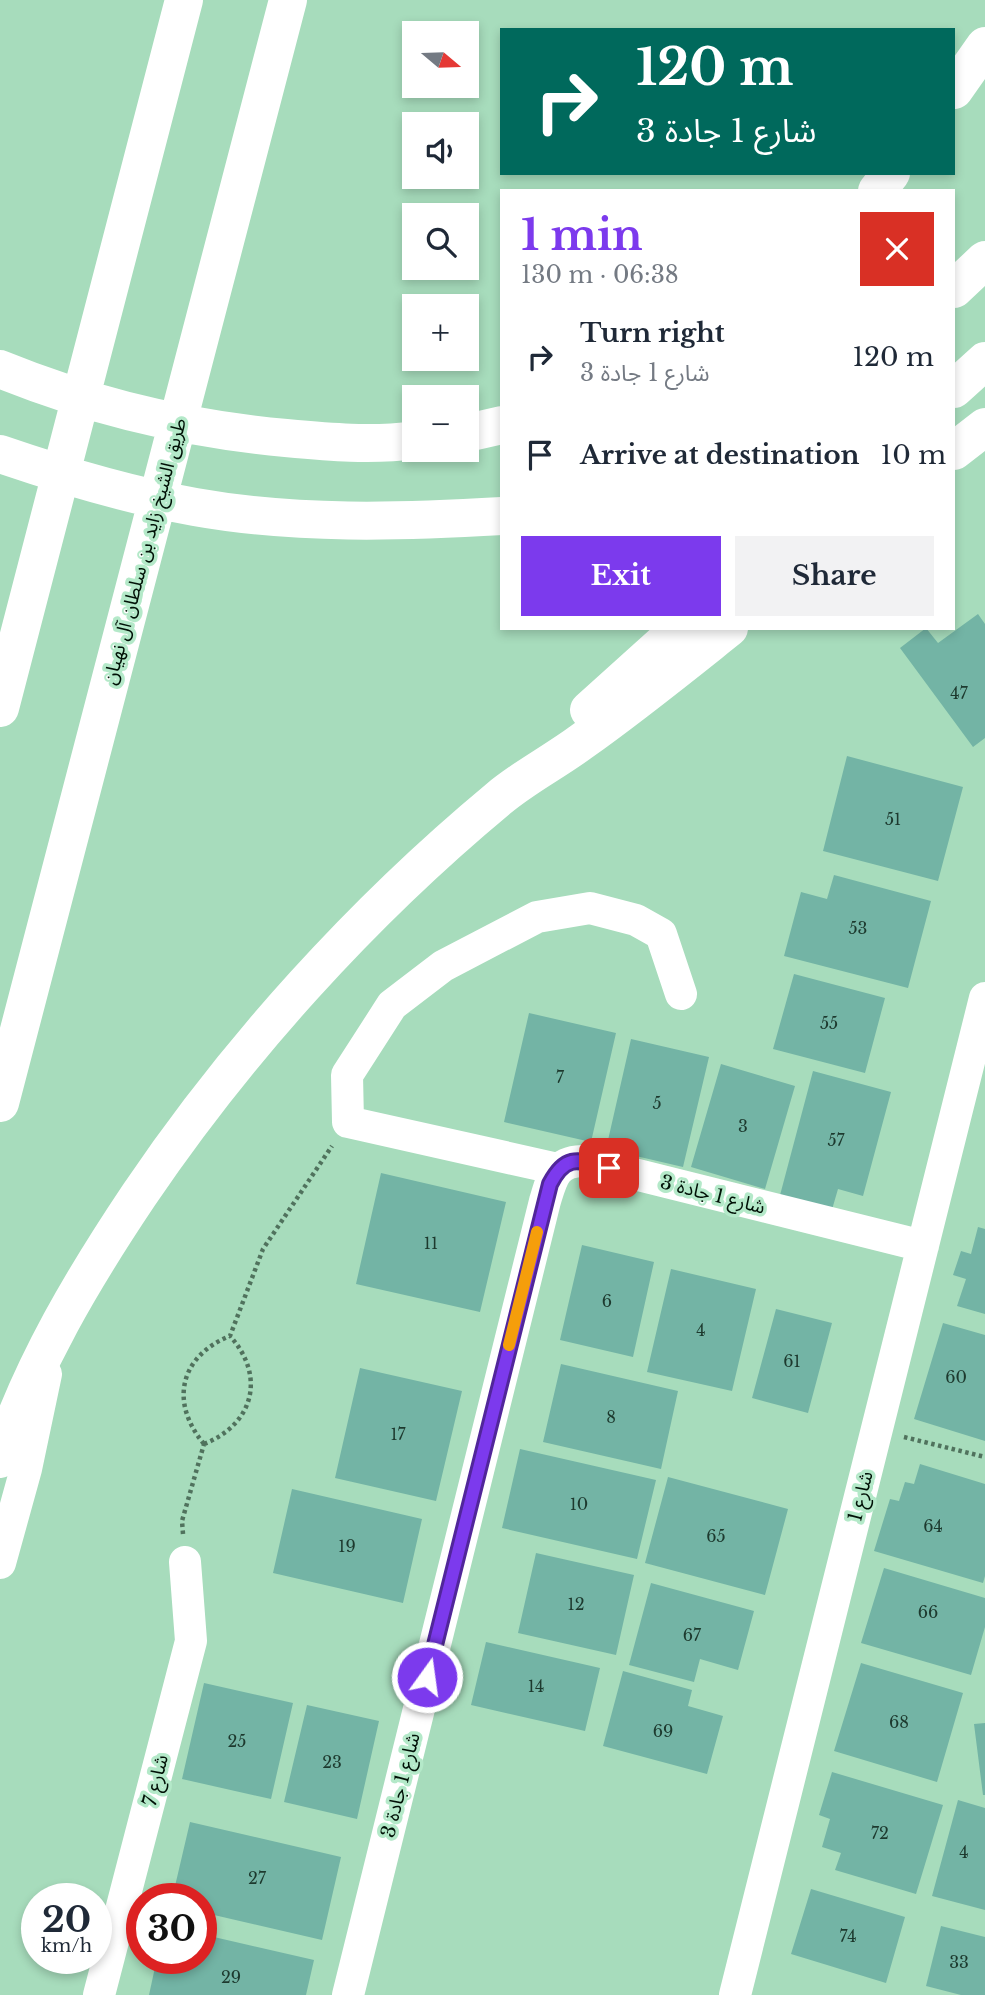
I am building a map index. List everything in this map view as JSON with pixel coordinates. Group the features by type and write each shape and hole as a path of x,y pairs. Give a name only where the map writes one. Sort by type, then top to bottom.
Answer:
{"highway":[{"path":"0,708 184,0"},
{"name":"طريق الشيخ زايد بن سلطان آل نهيان","path":"0,1102 288,0"},
{"path":"955,89 985,46"},
{"path":"879,189 889,175"},
{"path":"955,288 985,260"},
{"path":"955,388 985,361"},
{"path":"0,369 34,383 135,413 239,434 344,444 402,441"},
{"path":"479,430 500,425"},
{"path":"955,450 985,427"},
{"path":"0,454 85,483 196,507 309,519 425,520 500,516"},
{"path":"0,1459 31,1381 56,1328 104,1246 166,1155 243,1054 298,992 413,876 527,775 578,720 678,630"},
{"path":"527,775 560,757 624,711 726,630"}],"street":[{"path":"558,1169 348,1122 347,1075 392,1005 443,966 537,917 590,908 636,920 661,934 681,994"},
{"name":"شارع 1","path":"735,1995 985,998"},
{"name":"شارع 1 جادة 3","path":"348,1995 545,1201 558,1169 570,1162 582,1161 923,1246"},
{"path":"0,1563 26,1469 56,1328"},
{"name":"شارع 7","path":"99,1995 191,1641 185,1562"}],"path":[{"path":"204,1444 194,1432 185,1412 183,1390 187,1375 203,1350 230,1336 263,1249 348,1122"},
{"path":"204,1444 230,1430 247,1405 251,1390 249,1368 240,1347 230,1336"},
{"path":"877,1431 985,1457"},
{"path":"185,1562 182,1521 204,1444"}],"building":[{"path":"978,614 985,624 985,738 973,747 900,648 923,630 928,630 938,643"},
{"path":"847,756 963,787 938,881 823,851"},
{"path":"834,875 931,901 908,988 784,956 801,892 827,899"},
{"path":"794,974 885,998 865,1073 773,1049"},
{"path":"529,1013 616,1033 591,1142 504,1122"},
{"path":"631,1039 709,1057 683,1167 606,1149"},
{"path":"721,1064 795,1086 765,1189 691,1167"},
{"path":"813,1071 891,1092 863,1196 838,1189 831,1213 779,1199"},
{"path":"381,1173 506,1202 480,1312 356,1284"},
{"path":"978,1227 985,1229 985,1314 957,1306 966,1279 953,1275 961,1251 971,1254"},
{"path":"582,1245 654,1262 633,1357 560,1340"},
{"path":"671,1269 756,1289 732,1391 647,1372"},
{"path":"776,1309 832,1323 808,1413 752,1398"},
{"path":"943,1323 985,1335 985,1441 914,1419"},
{"path":"561,1364 678,1391 661,1469 543,1442"},
{"path":"360,1368 462,1391 436,1501 335,1478"},
{"path":"520,1449 656,1480 637,1559 502,1528"},
{"path":"920,1464 985,1484 983,1583 874,1551 890,1499 899,1501 905,1482 914,1484"},
{"path":"668,1477 788,1509 765,1595 645,1563"},
{"path":"292,1489 422,1519 403,1603 273,1573"},
{"path":"536,1553 634,1575 616,1655 518,1633"},
{"path":"884,1568 985,1598 985,1627 971,1675 861,1643"},
{"path":"651,1583 754,1611 738,1670 700,1659 694,1682 629,1665"},
{"path":"486,1642 600,1668 585,1731 471,1705"},
{"path":"861,1663 963,1693 937,1782 834,1751"},
{"path":"623,1671 692,1690 688,1706 723,1716 707,1774 603,1746"},
{"path":"204,1683 293,1703 271,1799 182,1779"},
{"path":"307,1705 379,1721 357,1819 284,1802"},
{"path":"985,1723 985,1795 983,1795 974,1724"},
{"path":"832,1772 943,1805 916,1894 835,1870 841,1853 822,1847 830,1819 819,1815"},
{"path":"958,1800 985,1808 985,1910 932,1896"},
{"path":"190,1822 341,1857 322,1940 217,1916 217,1883 176,1883"},
{"path":"811,1889 905,1917 886,1983 791,1954"},
{"path":"941,1926 985,1937 985,1995 961,1995 926,1986"},
{"path":"217,1938 314,1960 306,1995 149,1995 154,1974 217,1974"}],"slow traffic":[{"path":"509,1345 537,1232"}],"route":[{"path":"427,1677 550,1184 558,1169 570,1162 582,1161 609,1168"}]}
